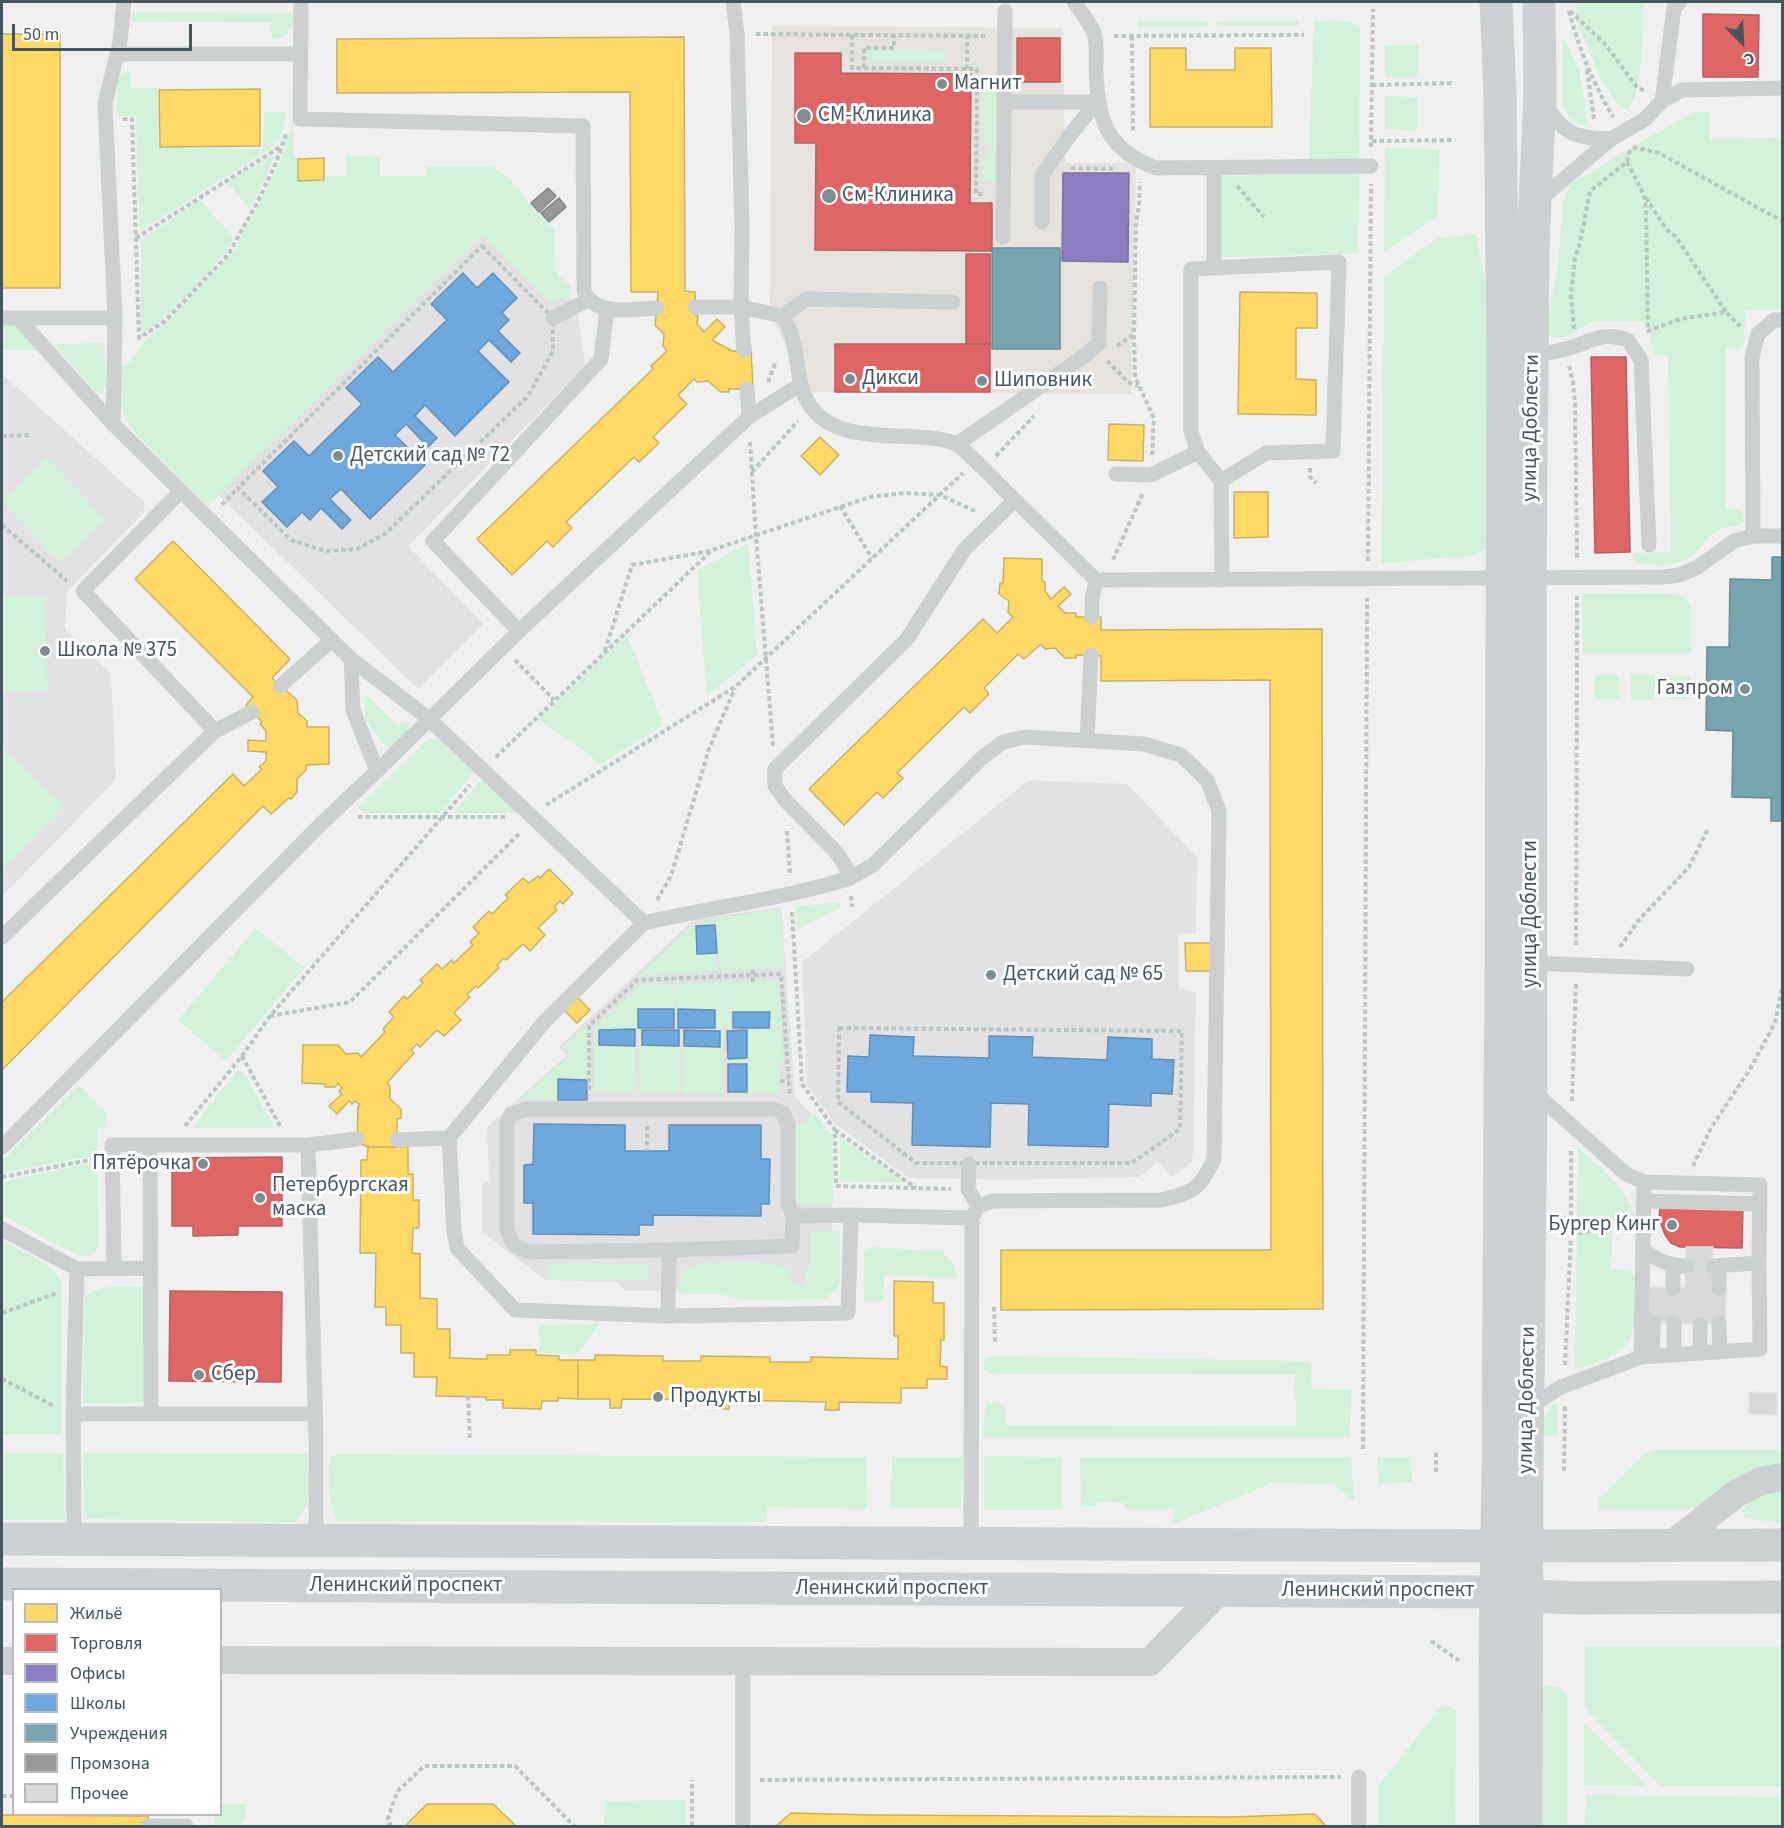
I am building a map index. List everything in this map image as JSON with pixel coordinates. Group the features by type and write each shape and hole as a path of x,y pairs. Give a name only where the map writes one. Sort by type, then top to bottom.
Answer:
{"main road":[{"name":"улица Доблести","path":"1496,2 1518,354 1512,1594 1526,1827"},
{"name":"улица Доблести","path":"1518,354 1534,204 1540,93 1554,6"},
{"name":"улица Доблести","path":"1512,1547 1528,1408 1531,1089 1516,963"},
{"name":"Ленинский проспект","path":"2,1539 1512,1547"},
{"name":"Ленинский проспект","path":"2,1584 1220,1590 1512,1594"},
{"name":"улица Доблести","path":"1496,1827 1512,1594"}],"street":[{"path":"1671,1545 1737,1493 1761,1481 1782,1477"},
{"name":"Ленинский проспект","path":"1512,1547 1782,1545"},
{"path":"222,1660 1150,1662 1220,1590"},
{"name":"Ленинский проспект","path":"1512,1594 1578,1598 1782,1596"}],"lane":[{"path":"113,424 115,318 105,103 117,54 124,2"},
{"path":"301,2 300,119 583,126 584,292 588,300 607,309 657,308"},
{"path":"733,2 737,34 742,228 741,308 744,350"},
{"path":"1074,2 1095,36 1097,102 1105,128 1126,152 1140,162 1156,168 1371,166"},
{"path":"1662,101 1674,8 1680,2"},
{"path":"1004,237 1005,11"},
{"path":"117,54 300,54"},
{"path":"1534,204 1611,139 1644,120 1662,101 1682,90 1782,88"},
{"path":"1540,93 1554,119 1570,132 1588,139 1611,139"},
{"path":"1005,102 1097,102"},
{"path":"1042,222 1042,175 1073,130 1097,102"},
{"path":"1214,168 1214,268"},
{"path":"1221,481 1266,453 1333,451 1339,262 1191,269 1191,432 1198,452 1221,481 1222,580"},
{"path":"957,444 1083,357 1099,343 1100,288"},
{"path":"786,321 807,299 953,302"},
{"path":"553,318 588,300"},
{"path":"695,307 741,308 786,321"},
{"path":"519,631 433,541 601,359 607,309"},
{"path":"2,318 115,318"},
{"path":"18,318 113,424 351,659 429,720 644,923"},
{"path":"1753,536 1752,357 1758,334 1774,320 1782,320"},
{"path":"786,321 801,384 810,407 827,423 858,434 930,437 957,444 1096,580 1663,577 1679,575 1698,567 1734,541 1753,536 1782,536"},
{"path":"1518,354 1571,347 1596,337 1614,335 1628,340 1641,360 1649,545"},
{"path":"2,1147 311,833 519,631 753,414 801,384"},
{"path":"747,389 753,414"},
{"path":"1116,474 1151,475 1198,452"},
{"path":"181,491 83,591 215,731"},
{"path":"850,878 836,852 785,800 776,786 775,769 908,639 964,550 1014,500"},
{"path":"1092,617 1092,599 1096,580"},
{"path":"280,686 332,640"},
{"path":"1087,740 1091,655"},
{"path":"351,659 353,710 376,771"},
{"path":"2,937 215,731 252,712"},
{"path":"793,1216 975,1212 993,1201 1161,1200 1188,1193 1204,1180 1214,1159 1219,811 1207,780 1181,755 1144,744 1025,737 1002,742 982,757 873,865 850,878 791,895 706,909 644,923 545,1021 449,1138 457,1248 515,1310 668,1316 848,1313 851,1215"},
{"path":"1516,963 1687,969"},
{"path":"1528,1408 1565,1385 1647,1357 1760,1349 1760,1185 1644,1182 1626,1174 1531,1089"},
{"path":"527,1109 589,1109 774,1109 783,1113 788,1125 788,1203 793,1216 792,1246 531,1252 517,1248 509,1241 507,1227 507,1123 511,1114 527,1109"},
{"path":"397,1140 449,1138"},
{"path":"114,1268 112,1145 308,1145 357,1139"},
{"path":"150,1145 151,1414"},
{"path":"308,1145 316,1541"},
{"path":"969,1164 968,1189 975,1212 971,1544"},
{"path":"1644,1182 1643,1219 1652,1287"},
{"path":"1643,1201 1760,1204"},
{"path":"2,1229 77,1269 151,1268"},
{"path":"668,1316 669,1250"},
{"path":"1647,1253 1679,1266 1673,1288"},
{"path":"1647,1253 1647,1357"},
{"path":"1719,1288 1716,1266 1759,1263"},
{"path":"74,1539 66,1411 77,1269"},
{"path":"1647,1357 1653,1323"},
{"path":"1674,1323 1674,1354"},
{"path":"1719,1323 1720,1352"},
{"path":"1700,1324 1700,1352"},
{"path":"66,1411 151,1414 315,1414"},
{"path":"743,1661 743,1827"},
{"path":"1359,1777 1359,1827"},
{"path":"148,1826 186,1822"}],"path":[{"path":"1554,6 1605,44 1637,87 1662,101"},
{"path":"1363,1449 1372,9"},
{"path":"737,34 1005,36"},
{"path":"852,35 852,68 984,69"},
{"path":"864,68 864,48 894,48 894,35"},
{"path":"1095,36 1304,35"},
{"path":"967,36 967,69"},
{"path":"976,69 976,194 984,194"},
{"path":"109,82 114,88 114,119 132,119 139,338 165,321 228,255 276,163 287,134 289,116 300,115"},
{"path":"1372,85 1454,83"},
{"path":"1371,141 1455,140"},
{"path":"136,238 281,146"},
{"path":"1564,1471 1576,965 1577,576 1575,403 1574,382 1569,366 1574,329 1571,294 1575,257 1579,248 1590,191 1627,162 1631,147"},
{"path":"1627,162 1644,195 1666,229 1676,237 1726,312 1756,343"},
{"path":"1076,168 1096,170 1106,168"},
{"path":"1234,183 1264,217"},
{"path":"1644,195 1648,331 1680,319 1726,312"},
{"path":"226,502 238,489 482,246 553,318 553,351 528,396 385,534 357,549 325,552 291,540 238,489"},
{"path":"774,754 752,472 753,414 786,321"},
{"path":"1103,356 1128,382 1139,387"},
{"path":"752,472 810,407"},
{"path":"2,436 32,435"},
{"path":"541,808 735,687 968,469"},
{"path":"605,652 632,565 712,550 870,497 906,493 940,495 994,520"},
{"path":"840,506 872,558"},
{"path":"2,525 83,591"},
{"path":"488,765 712,550"},
{"path":"508,654 554,700"},
{"path":"654,906 671,876 709,748 735,687"},
{"path":"181,1131 242,1056 270,1016 471,784"},
{"path":"785,800 802,1084 835,1130 917,1188"},
{"path":"350,817 517,817"},
{"path":"270,1016 350,1002 529,824"},
{"path":"1610,966 1638,921 1689,867 1708,829"},
{"path":"753,972 753,982"},
{"path":"589,1109 589,1026 637,980 659,982 682,976 705,980 753,972 781,974 784,1044 790,1101 800,1121 794,1125 788,1125"},
{"path":"1685,1184 1711,1128 1750,1069 1775,1023 1782,988"},
{"path":"839,1028 1182,1031 1180,1129 1132,1163 969,1164 916,1163 838,1102 839,1028"},
{"path":"242,1056 282,1131"},
{"path":"780,1081 789,1081"},
{"path":"835,1130 836,1186 968,1189"},
{"path":"647,1144 647,1151"},
{"path":"2,1177 112,1156"},
{"path":"1571,1235 1643,1219"},
{"path":"2,1313 75,1286"},
{"path":"2,1379 66,1411"},
{"path":"468,1396 470,1441"},
{"path":"1436,1451 1436,1472"},
{"path":"1431,1641 1461,1662"},
{"path":"388,1827 390,1824 388,1818 397,1792 424,1766 515,1766 574,1827"},
{"path":"744,1780 1359,1777"},
{"path":"692,1827 693,1780"}],"shaded area":[{"path":"772,26 1063,28 1065,163 1136,163 1131,394 809,392 770,313"},
{"name":"Детский сад № 72","path":"457,185 577,306 585,366 408,546 483,624 418,689 132,411"},
{"name":"Школа № 375","path":"2,374 144,502 144,512 67,592 65,629 111,674 116,780 2,896"},
{"name":"Детский сад № 65","path":"1029,780 1127,784 1197,857 1196,933 1178,934 1179,988 1196,992 1193,1154 1191,1163 1172,1177 1158,1162 1139,1177 1010,1180 909,1178 835,1124 807,1085 802,962"},
{"path":"781,907 795,1097 832,1137 832,1238 818,1291 625,1291 617,1282 545,1280 482,1232 482,1184 489,1181 487,1127 567,1055 559,1047 693,920"}],"green space":[{"path":"1576,2 1644,2 1637,89 1627,110 1618,105 1601,79 1576,20"},
{"path":"132,12 294,13 289,32 272,40 271,23 132,22"},
{"path":"1138,21 1207,21 1207,27 1138,27"},
{"path":"1217,21 1298,21 1298,26 1217,26"},
{"path":"1314,21 1344,21 1360,27 1359,159 1309,160"},
{"path":"1563,36 1579,69 1588,127 1572,119 1563,105"},
{"path":"1385,45 1418,45 1418,78 1385,77"},
{"path":"867,49 945,50 945,62 867,62"},
{"path":"130,71 130,88 157,88 158,148 263,149 264,112 286,112 282,133 277,142 268,150 141,230 139,227 136,116 117,116 117,80 124,72"},
{"path":"982,78 996,79 996,181 982,181 982,161 986,161 987,144 982,144"},
{"path":"1385,96 1417,97 1417,131 1385,129"},
{"path":"1693,112 1709,112 1710,139 1781,137 1782,112 1782,310 1745,310 1744,345 1741,348 1726,349 1725,508 1741,511 1743,518 1741,524 1719,529 1692,556 1675,564 1634,563 1633,553 1671,552 1668,355 1654,355 1649,326 1640,321 1591,321 1567,337 1547,337 1558,266 1563,204 1573,182"},
{"path":"293,122 294,157 298,157 298,180 324,180 325,176 346,176 347,155 380,157 380,176 426,176 426,167 493,167 519,188 529,203 554,230 557,274 571,286 572,293 568,298 550,302 482,236 208,506 130,426 121,404 118,370 128,364 147,338 171,317 234,252 280,163"},
{"path":"1385,148 1439,149 1438,216 1384,252"},
{"path":"271,156 274,157 273,161 250,209 228,183"},
{"path":"1359,173 1358,254 1220,257 1220,176"},
{"path":"200,200 234,238 217,262 181,302 157,324 146,332 143,331 141,328 141,241"},
{"path":"1476,234 1490,306 1489,548 1471,556 1382,563 1384,276 1438,238"},
{"path":"2,324 17,324 39,350 2,350"},
{"path":"104,343 106,385 103,393 100,394 54,344"},
{"path":"47,458 106,520 60,563 2,501"},
{"path":"748,543 757,655 707,696 697,571"},
{"path":"1582,593 1668,593 1685,596 1691,606 1691,654 1583,653"},
{"path":"45,596 47,690 2,691 2,597"},
{"path":"627,635 663,725 601,764 539,719"},
{"path":"1595,675 1619,675 1619,699 1595,699"},
{"path":"1631,675 1655,675 1654,700 1631,700"},
{"path":"1667,675 1690,676 1690,699 1667,699"},
{"path":"367,696 396,724 409,722 409,729 389,750 365,720 365,697"},
{"path":"430,739 440,741 474,772 440,813 364,813 358,807"},
{"path":"2,748 63,806 2,870"},
{"path":"482,779 515,810 517,813 453,813"},
{"path":"839,902 841,907 797,929 797,906"},
{"path":"780,909 784,968 720,971 716,919"},
{"path":"714,921 717,971 638,976 694,924"},
{"path":"256,928 304,968 226,1061 178,1020"},
{"path":"779,980 781,1027 732,1028 731,982"},
{"path":"730,982 730,1028 690,1029 723,1030 723,1093 683,1093 682,1029 679,1030 680,1093 640,1093 639,1030 677,1029 675,984"},
{"path":"640,985 674,985 674,1028 635,1029 635,1092 594,1092 594,1028"},
{"path":"587,1025 587,1100 520,1100 569,1055 563,1047"},
{"path":"782,1029 783,1062 753,1063 780,1063 780,1093 727,1093 727,1030"},
{"path":"238,1069 245,1075 275,1128 195,1128 194,1125"},
{"path":"78,1085 105,1111 108,1128 97,1128 97,1155 2,1173 2,1161"},
{"path":"816,1114 833,1136 833,1204 796,1203 795,1127"},
{"path":"840,1138 906,1183 840,1182"},
{"path":"1578,1147 1611,1178 1631,1206 1635,1217 1613,1221 1611,1269 1629,1271 1636,1277 1636,1300 1635,1322 1628,1342 1611,1357 1575,1370"},
{"path":"97,1162 98,1245 92,1254 86,1256 75,1254 2,1215 2,1182"},
{"path":"810,1231 840,1231 840,1282 838,1288 825,1299 742,1300 718,1294 681,1294 678,1292 680,1278 686,1269 695,1265 717,1263 777,1264 788,1270 794,1286 805,1286 806,1268 810,1268"},
{"path":"2,1241 44,1263 62,1283 62,1434 2,1434"},
{"path":"870,1247 942,1251 954,1265 958,1278 884,1275 883,1301 864,1301 864,1251"},
{"path":"547,1263 647,1264 647,1280 547,1280"},
{"path":"143,1287 143,1402 83,1403 85,1300 90,1294 103,1288"},
{"path":"599,1324 577,1354 540,1353 539,1325"},
{"path":"994,1356 1310,1361 1312,1389 1351,1390 1350,1437 983,1437 985,1408 987,1404 996,1402 1004,1406 1006,1425 1296,1426 1295,1375 993,1374 985,1371 983,1365 986,1358"},
{"path":"1557,1402 1557,1436 1542,1436 1545,1417"},
{"path":"1656,1449 1782,1449 1782,1465 1695,1508 1599,1509 1599,1499 1644,1454"},
{"path":"2,1453 63,1453 65,1520 2,1520"},
{"path":"83,1453 307,1454 308,1498 302,1515 296,1522 85,1519"},
{"path":"338,1454 866,1457 867,1509 767,1507 766,1522 337,1521 330,1497 329,1473 331,1457"},
{"path":"984,1456 1062,1457 1062,1510 984,1510"},
{"path":"892,1457 963,1457 961,1508 891,1508"},
{"path":"1080,1457 1351,1457 1354,1501 1333,1484 1272,1483 1173,1524 1173,1509 1125,1510 1125,1503 1098,1502 1097,1506 1081,1506"},
{"path":"1377,1457 1411,1457 1412,1482 1378,1484"},
{"path":"1782,1490 1782,1523 1745,1518 1742,1511 1754,1498"},
{"path":"1585,1647 1782,1647 1782,1786 1660,1786 1585,1708"},
{"path":"1542,1685 1562,1688 1567,1695 1567,1826 1541,1826"},
{"path":"1449,1706 1456,1711 1455,1826 1378,1826 1378,1786 1440,1708"},
{"path":"1584,1722 1647,1786 1584,1785"},
{"path":"1586,1795 1782,1797 1782,1826 1585,1826"},
{"path":"685,1800 686,1826 604,1826 605,1801"},
{"path":"222,1804 246,1804 246,1819 239,1825 215,1826 215,1816 222,1816"}],"building: Жильё":[{"path":"2,34 60,34 60,288 2,288"},
{"path":"684,37 685,291 695,292 697,324 704,332 717,319 725,327 712,340 732,351 751,350 753,389 729,389 729,392 721,392 708,381 697,382 694,379 678,395 687,404 653,437 659,443 639,462 634,457 566,522 572,528 553,547 547,541 512,575 477,539 653,369 651,366 667,351 663,346 664,334 655,325 658,292 631,292 630,92 337,93 337,39"},
{"path":"1150,48 1186,48 1186,70 1235,70 1235,48 1271,48 1272,127 1150,127"},
{"path":"260,89 260,146 160,147 159,90"},
{"path":"324,158 324,180 298,181 298,159"},
{"path":"1240,292 1317,293 1317,328 1296,328 1296,379 1316,380 1316,415 1238,414"},
{"path":"1109,424 1144,425 1143,461 1108,460"},
{"path":"820,437 839,455 820,475 801,456"},
{"path":"1234,492 1268,492 1268,537 1234,538"},
{"path":"173,541 290,659 272,678 297,700 298,713 307,721 307,727 329,727 329,764 306,765 306,770 297,779 297,792 291,799 289,798 271,814 263,806 2,1070 2,1002 233,774 244,786 262,769 259,767 266,761 266,752 248,751 248,740 266,741 266,731 260,724 262,722 246,705 253,697 135,579"},
{"path":"1004,558 1042,559 1042,581 1045,582 1045,591 1051,599 1064,587 1071,594 1058,606 1065,613 1076,613 1076,617 1101,617 1101,630 1322,629 1323,1309 1001,1310 1001,1250 1271,1250 1270,680 1101,681 1101,656 1076,655 1076,658 1065,658 1055,648 1045,649 1041,644 1024,659 1018,654 984,688 989,694 970,713 964,707 897,773 903,778 883,798 877,792 844,825 809,789 983,619 997,633 1013,617 1008,612 1009,601 999,594 1000,583 1003,583"},
{"path":"549,869 573,893 563,904 560,901 554,907 557,910 538,928 545,935 530,951 523,944 506,960 504,958 497,965 499,968 478,988 476,986 467,994 470,997 454,1013 461,1020 444,1036 437,1030 420,1047 417,1044 411,1050 414,1053 387,1083 390,1086 390,1099 401,1109 401,1118 397,1119 397,1140 408,1147 368,1147 357,1142 358,1107 360,1105 355,1101 352,1104 349,1101 337,1114 329,1106 342,1094 339,1091 342,1088 338,1083 335,1087 325,1087 325,1084 302,1083 303,1045 338,1045 346,1054 358,1053 361,1057 385,1032 383,1029 394,1017 389,1012 404,996 407,999 423,983 420,980 437,964 442,969 452,960 454,963 473,945 470,942 479,933 473,927 489,911 492,914 508,898 505,895 523,878 529,883 538,876 540,878"},
{"path":"1185,943 1213,943 1213,971 1186,971"},
{"path":"576,996 590,1010 577,1023 563,1009"},
{"path":"368,1147 408,1147 408,1174 413,1174 413,1200 419,1200 419,1228 413,1228 412,1253 420,1254 420,1298 437,1299 437,1329 450,1329 450,1358 487,1359 487,1355 510,1355 510,1350 536,1350 536,1355 559,1356 559,1360 578,1360 578,1399 558,1398 558,1401 542,1401 541,1409 503,1408 503,1400 486,1400 486,1397 436,1396 437,1377 414,1377 414,1353 401,1353 401,1325 386,1325 386,1307 375,1307 376,1253 360,1253 361,1160 367,1160"},
{"path":"894,1281 933,1282 933,1303 944,1303 944,1340 941,1340 940,1366 947,1367 947,1379 927,1379 927,1388 901,1388 901,1403 839,1402 839,1410 825,1410 826,1402 729,1400 729,1409 717,1409 717,1400 622,1399 621,1408 610,1408 610,1399 578,1399 578,1360 595,1360 595,1355 663,1356 663,1361 701,1361 701,1356 770,1357 770,1362 811,1362 811,1357 898,1359 898,1336 894,1336"},
{"path":"427,1804 493,1804 516,1826 405,1826"},
{"path":"791,1813 1232,1817 1315,1814 1326,1826 776,1826"},
{"path":"2,1815 148,1816 148,1826 2,1826"}],"building: Торговля":[{"path":"1703,14 1759,15 1758,77 1703,77"},
{"path":"1017,38 1060,38 1060,82 1017,82"},
{"path":"795,53 841,53 841,73 971,74 970,203 992,203 992,251 815,250 816,143 795,143"},
{"path":"966,254 990,254 990,344 966,344"},
{"path":"835,344 990,344 990,392 835,392"},
{"path":"1591,357 1626,357 1630,552 1595,553"},
{"path":"282,1157 282,1226 238,1226 238,1235 193,1236 193,1226 172,1226 172,1158"},
{"path":"1660,1206 1743,1207 1742,1248 1680,1247 1671,1243 1665,1235 1659,1218"},
{"path":"170,1291 282,1292 281,1382 169,1381"}],"building: Офисы":[{"path":"1063,173 1129,173 1128,262 1062,261"}],"building: Школы":[{"path":"463,273 477,288 493,273 517,298 502,313 509,320 498,331 520,353 511,362 489,340 478,351 509,382 455,436 425,405 415,416 437,438 428,447 406,424 395,435 425,465 370,519 341,489 330,499 351,520 342,529 321,508 310,520 302,512 287,527 262,502 278,487 263,471 294,441 309,456 362,404 346,388 378,357 393,372 447,320 431,304"},
{"path":"715,925 717,953 697,954 696,926"},
{"path":"638,1009 674,1009 674,1028 638,1028"},
{"path":"678,1009 715,1010 715,1028 678,1028"},
{"path":"733,1012 770,1012 769,1028 733,1028"},
{"path":"635,1029 635,1046 599,1045 599,1030"},
{"path":"642,1030 679,1030 679,1046 642,1045"},
{"path":"684,1030 720,1031 720,1047 684,1046"},
{"path":"747,1030 747,1058 728,1059 727,1031"},
{"path":"870,1035 914,1037 913,1056 989,1058 989,1036 1033,1037 1032,1057 1107,1060 1108,1037 1152,1039 1152,1059 1174,1060 1172,1094 1151,1093 1151,1106 1109,1104 1108,1147 1028,1145 1029,1104 991,1103 990,1147 912,1145 913,1103 871,1102 871,1092 847,1092 848,1056 869,1057"},
{"path":"728,1064 747,1064 747,1092 728,1092"},
{"path":"558,1079 587,1080 587,1100 558,1100"},
{"path":"534,1124 625,1125 625,1151 669,1151 669,1125 761,1125 761,1159 770,1159 769,1204 761,1204 761,1216 653,1215 653,1225 639,1225 639,1235 533,1234 533,1203 524,1203 524,1165 533,1164"}],"building: Учреждения":[{"path":"992,248 1060,248 1060,349 992,349"},
{"name":"Газпром","path":"1772,557 1782,557 1782,821 1771,821 1771,798 1732,797 1733,731 1706,730 1707,647 1729,647 1730,579 1772,580"}],"building: Промзона":[{"path":"548,188 556,196 539,212 531,203"},
{"path":"559,198 566,207 549,222 541,213"}],"building: Прочее":[{"path":"1686,1247 1713,1247 1712,1288 1726,1288 1725,1324 1648,1323 1648,1287 1685,1288"},
{"path":"1749,1392 1777,1393 1777,1415 1749,1414"}],"place":[{"name":"Магнит","path":"942,84"},
{"name":"СМ-Клиника","path":"804,116"},
{"name":"См-Клиника","path":"829,196"},
{"name":"Дикси","path":"850,379"},
{"name":"Шиповник","path":"982,381"},
{"name":"Детский сад № 72","path":"338,456"},
{"name":"Школа № 375","path":"45,651"},
{"name":"Газпром","path":"1745,689"},
{"name":"Детский сад № 65","path":"991,975"},
{"name":"Пятёрочка","path":"203,1164"},
{"name":"Петербургская маска","path":"260,1198"},
{"name":"Бургер Кинг","path":"1672,1225"},
{"name":"Сбер","path":"199,1375"},
{"name":"Продукты","path":"658,1397"}]}
